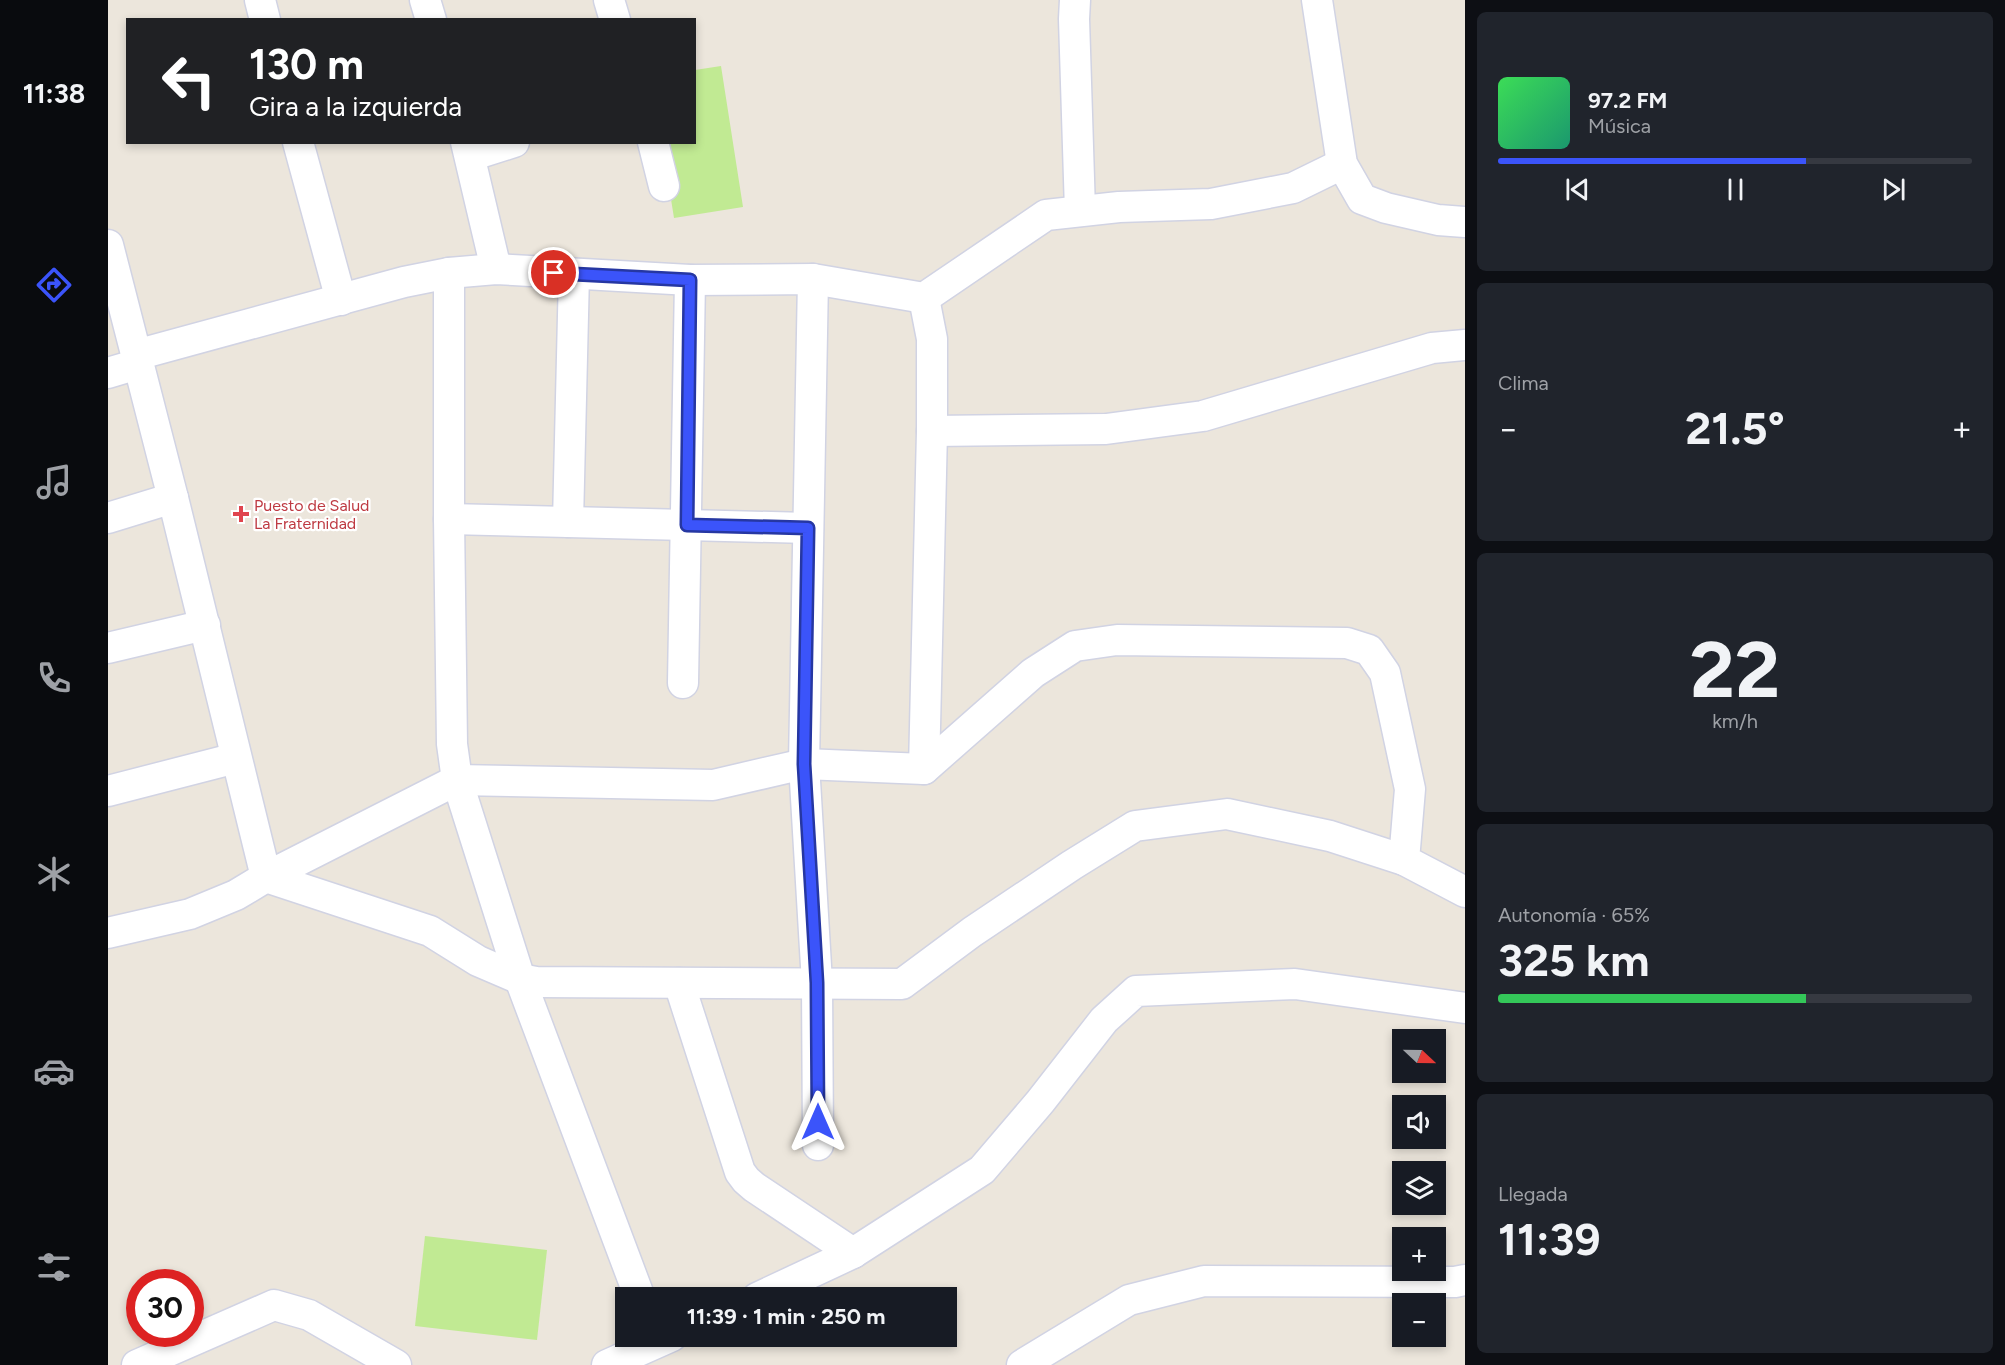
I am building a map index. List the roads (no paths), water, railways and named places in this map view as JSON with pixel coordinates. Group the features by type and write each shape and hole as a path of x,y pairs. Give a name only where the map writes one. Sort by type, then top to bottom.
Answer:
{"street":[{"path":"260,0 264,18"},
{"path":"426,0 430,18"},
{"path":"609,0 614,18"},
{"path":"1075,0 1080,211"},
{"path":"1317,0 1342,164 1362,199 1386,208 1438,220 1465,222"},
{"path":"299,144 340,300"},
{"path":"496,269 468,149 501,144"},
{"path":"654,144 664,186"},
{"path":"108,373 137,360 340,300 404,282 449,273 496,269 690,280 813,279 924,298 1046,215 1119,207 1211,204 1293,188 1342,164"},
{"path":"108,249 205,625 266,877"},
{"path":"449,273 452,744 457,780 520,979 636,1287"},
{"path":"568,522 574,274"},
{"path":"813,279 804,764 817,983 818,1145"},
{"path":"683,682 690,280"},
{"path":"924,298 932,339 924,769"},
{"path":"932,431 1106,429 1203,416 1432,348 1465,345"},
{"path":"108,518 173,498"},
{"path":"449,519 808,528"},
{"path":"108,648 205,625"},
{"path":"108,933 190,914 236,895 266,877 457,780 713,785 804,764 924,769 1033,673 1075,646 1117,640 1347,643 1369,650 1385,673 1410,789 1404,860"},
{"path":"108,791 236,758"},
{"path":"266,877 430,931 478,961 520,979 536,982 902,984 972,932 1135,826 1227,814 1330,836 1404,860 1465,892"},
{"path":"680,982 740,1172 754,1187 853,1253"},
{"path":"780,1287 853,1253 982,1170 1040,1102 1104,1020 1136,991 1295,984 1465,1008"},
{"path":"1022,1365 1129,1300 1204,1281 1455,1282 1465,1280"},
{"path":"137,1365 274,1305 309,1315 396,1365"},
{"path":"607,1365 656,1347"}],"place":[{"name":"Puesto de Salud La Fraternidad","path":"241,514"}]}
